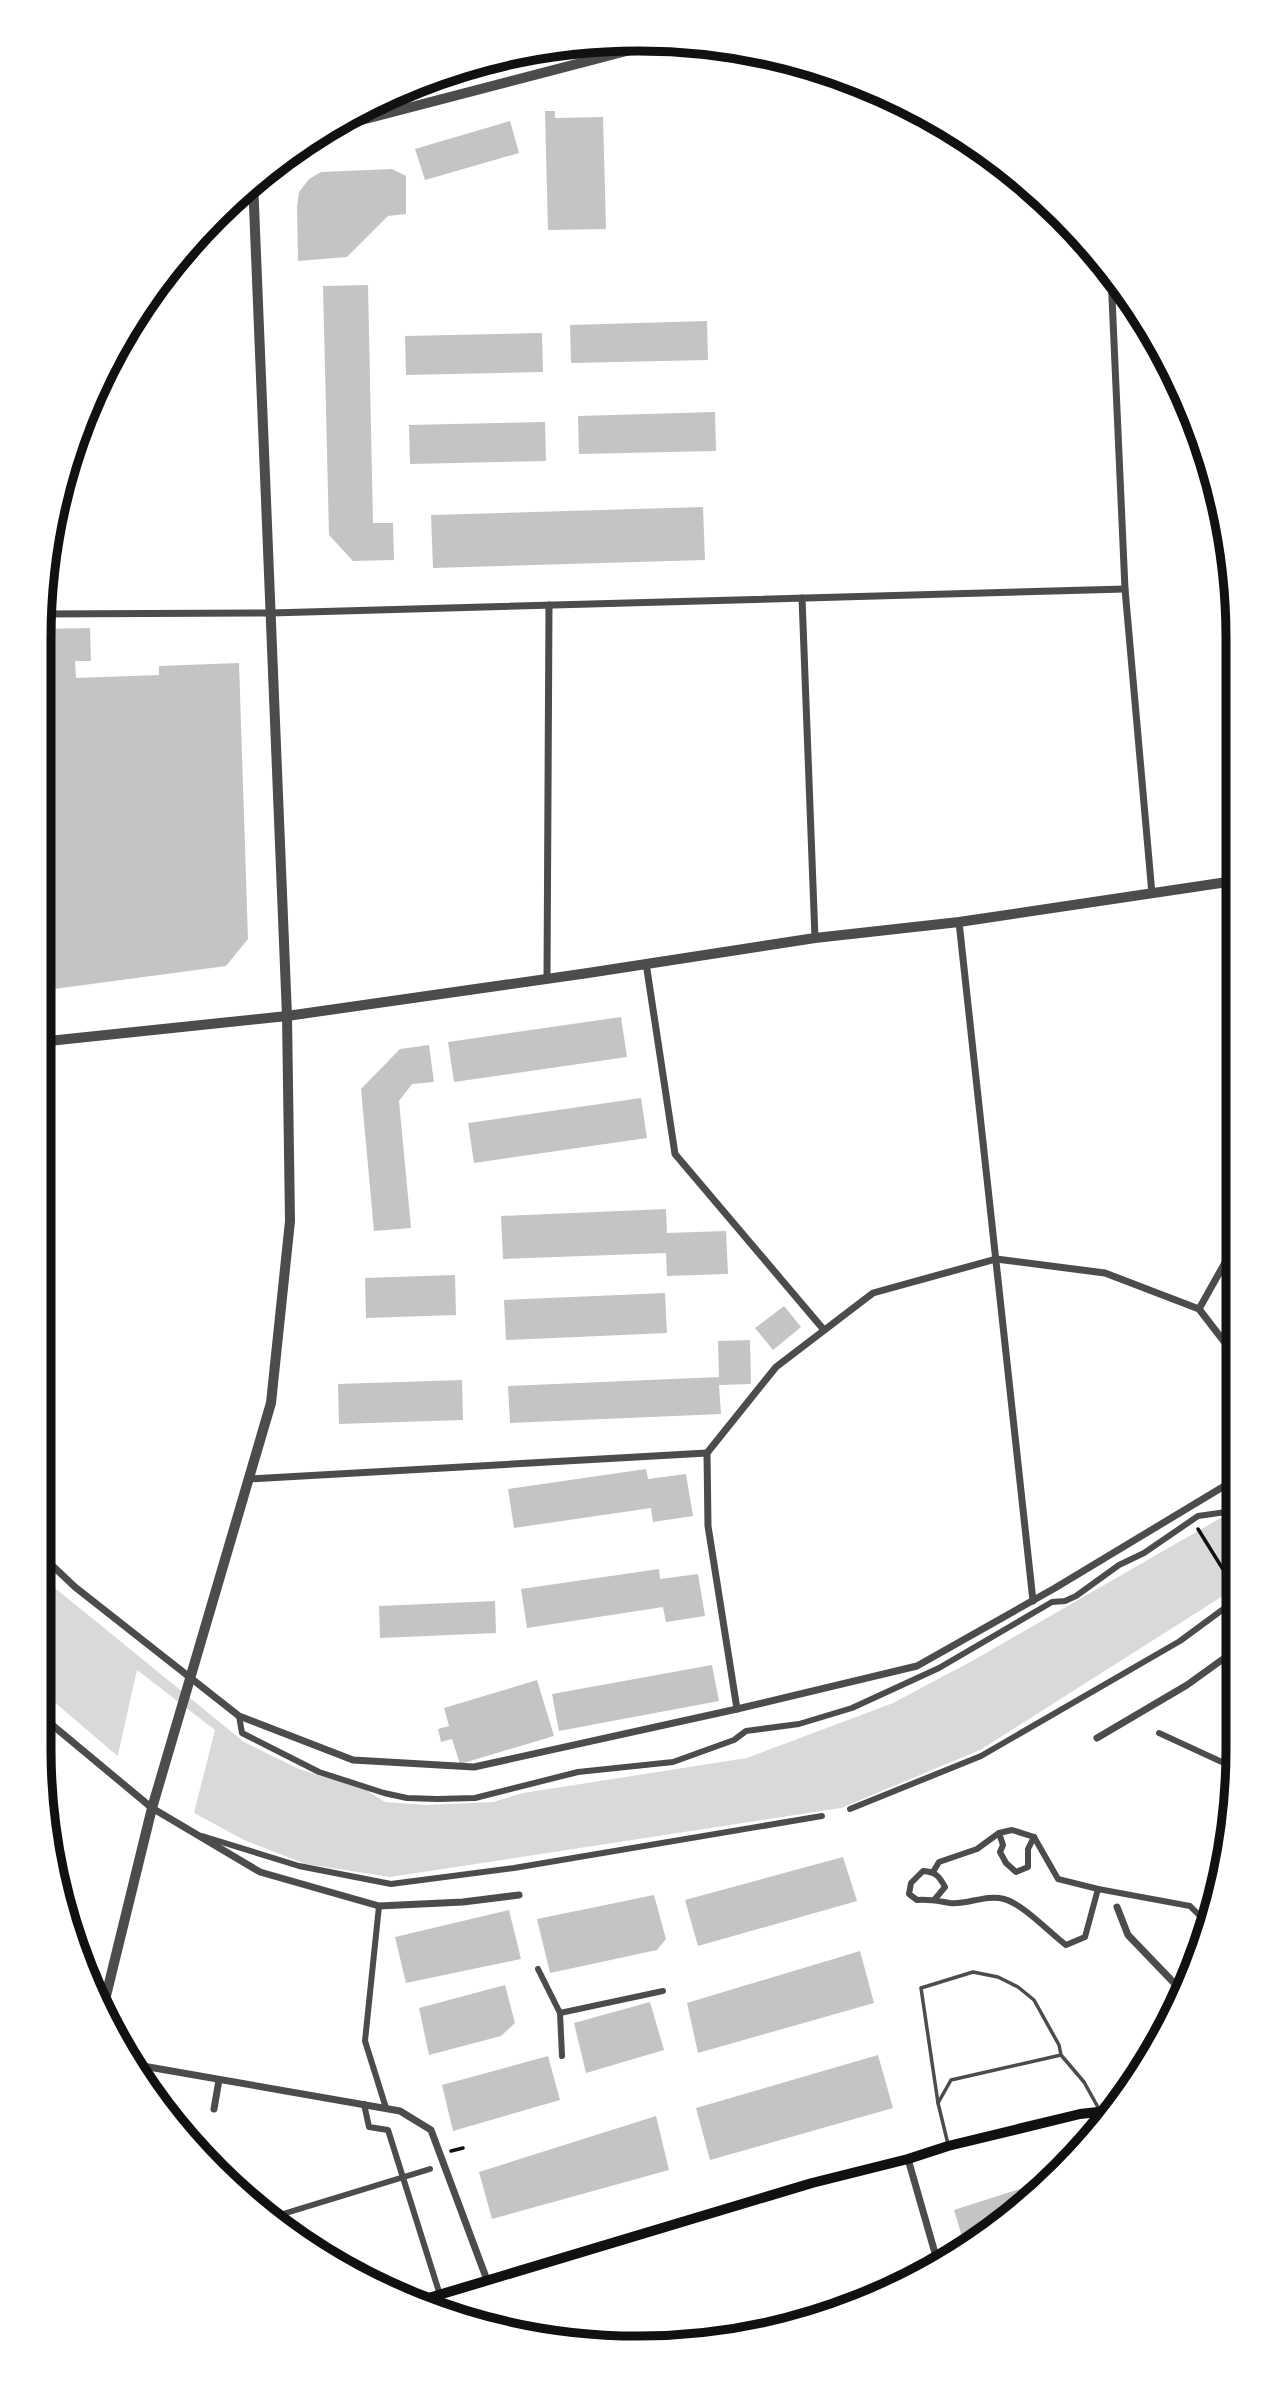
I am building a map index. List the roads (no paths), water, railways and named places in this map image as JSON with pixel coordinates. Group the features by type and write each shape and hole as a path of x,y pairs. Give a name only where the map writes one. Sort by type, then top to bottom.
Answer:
{"main road":[{"path":"430,2298 812,2183 948,2146 1100,2112"}],"street":[{"path":"362,120 625,51"},
{"path":"106,1997 152,1808 271,1403 290,1221 287,1016 254,195"},
{"path":"1112,290 1125,589 1152,894"},
{"path":"52,614 271,613 1125,589"},
{"path":"802,598 815,938"},
{"path":"547,978 549,605"},
{"path":"51,1041 287,1016 815,938 959,922 1226,882"},
{"path":"959,922 1032,1601"},
{"path":"646,963 675,1154 824,1330"},
{"path":"737,1709 708,1526 706,1453 776,1367 873,1293 996,1259 1105,1273 1199,1309 1226,1344"},
{"path":"1199,1309 1226,1261"},
{"path":"248,1479 706,1453"},
{"path":"51,1564 75,1587 239,1716 353,1760 474,1767 917,1666 1226,1485"},
{"path":"239,1716 242,1733 319,1772 384,1794 407,1798 475,1798 578,1772 673,1762 734,1741 746,1731 799,1724 891,1691 939,1668 1052,1602 1065,1601 1076,1595 1198,1516 1226,1512"},
{"path":"850,1810 981,1756 1180,1641 1226,1607"},
{"path":"1097,1738 1187,1685 1226,1657"},
{"path":"51,1725 152,1808 260,1872 379,1906 463,1902 519,1895"},
{"path":"1159,1733 1226,1764"},
{"path":"194,1833 299,1866 391,1884 513,1868 822,1816"},
{"path":"933,1872 939,1862 977,1849 999,1833 1012,1830 1034,1837 1058,1879 1190,1906 1201,1917"},
{"path":"999,1833 1003,1845 1000,1852 1006,1863 1016,1872 1028,1867 1028,1849 1034,1837"},
{"path":"935,1899 945,1887 939,1876 923,1871 911,1883 909,1894 917,1900 935,1899 951,1903 1005,1899 1026,1912 1066,1945 1085,1937 1098,1889"},
{"path":"379,1906 365,2041 386,2108"},
{"path":"1117,1907 1128,1935 1176,1985"},
{"path":"538,1969 560,2013 562,2056"},
{"path":"560,2013 663,1991"},
{"path":"145,2066 400,2111 431,2130 486,2280"},
{"path":"214,2109 219,2080"},
{"path":"364,2104 369,2127 388,2130 440,2295"},
{"path":"908,2159 936,2256"},
{"path":"281,2215 430,2169"}],"lane":[{"path":"948,2146 938,2103 922,1988 973,1972 998,1977 1018,1987 1034,2000 1059,2045 1061,2054 1102,2110"},
{"path":"938,2103 951,2080 1061,2054"}]}
